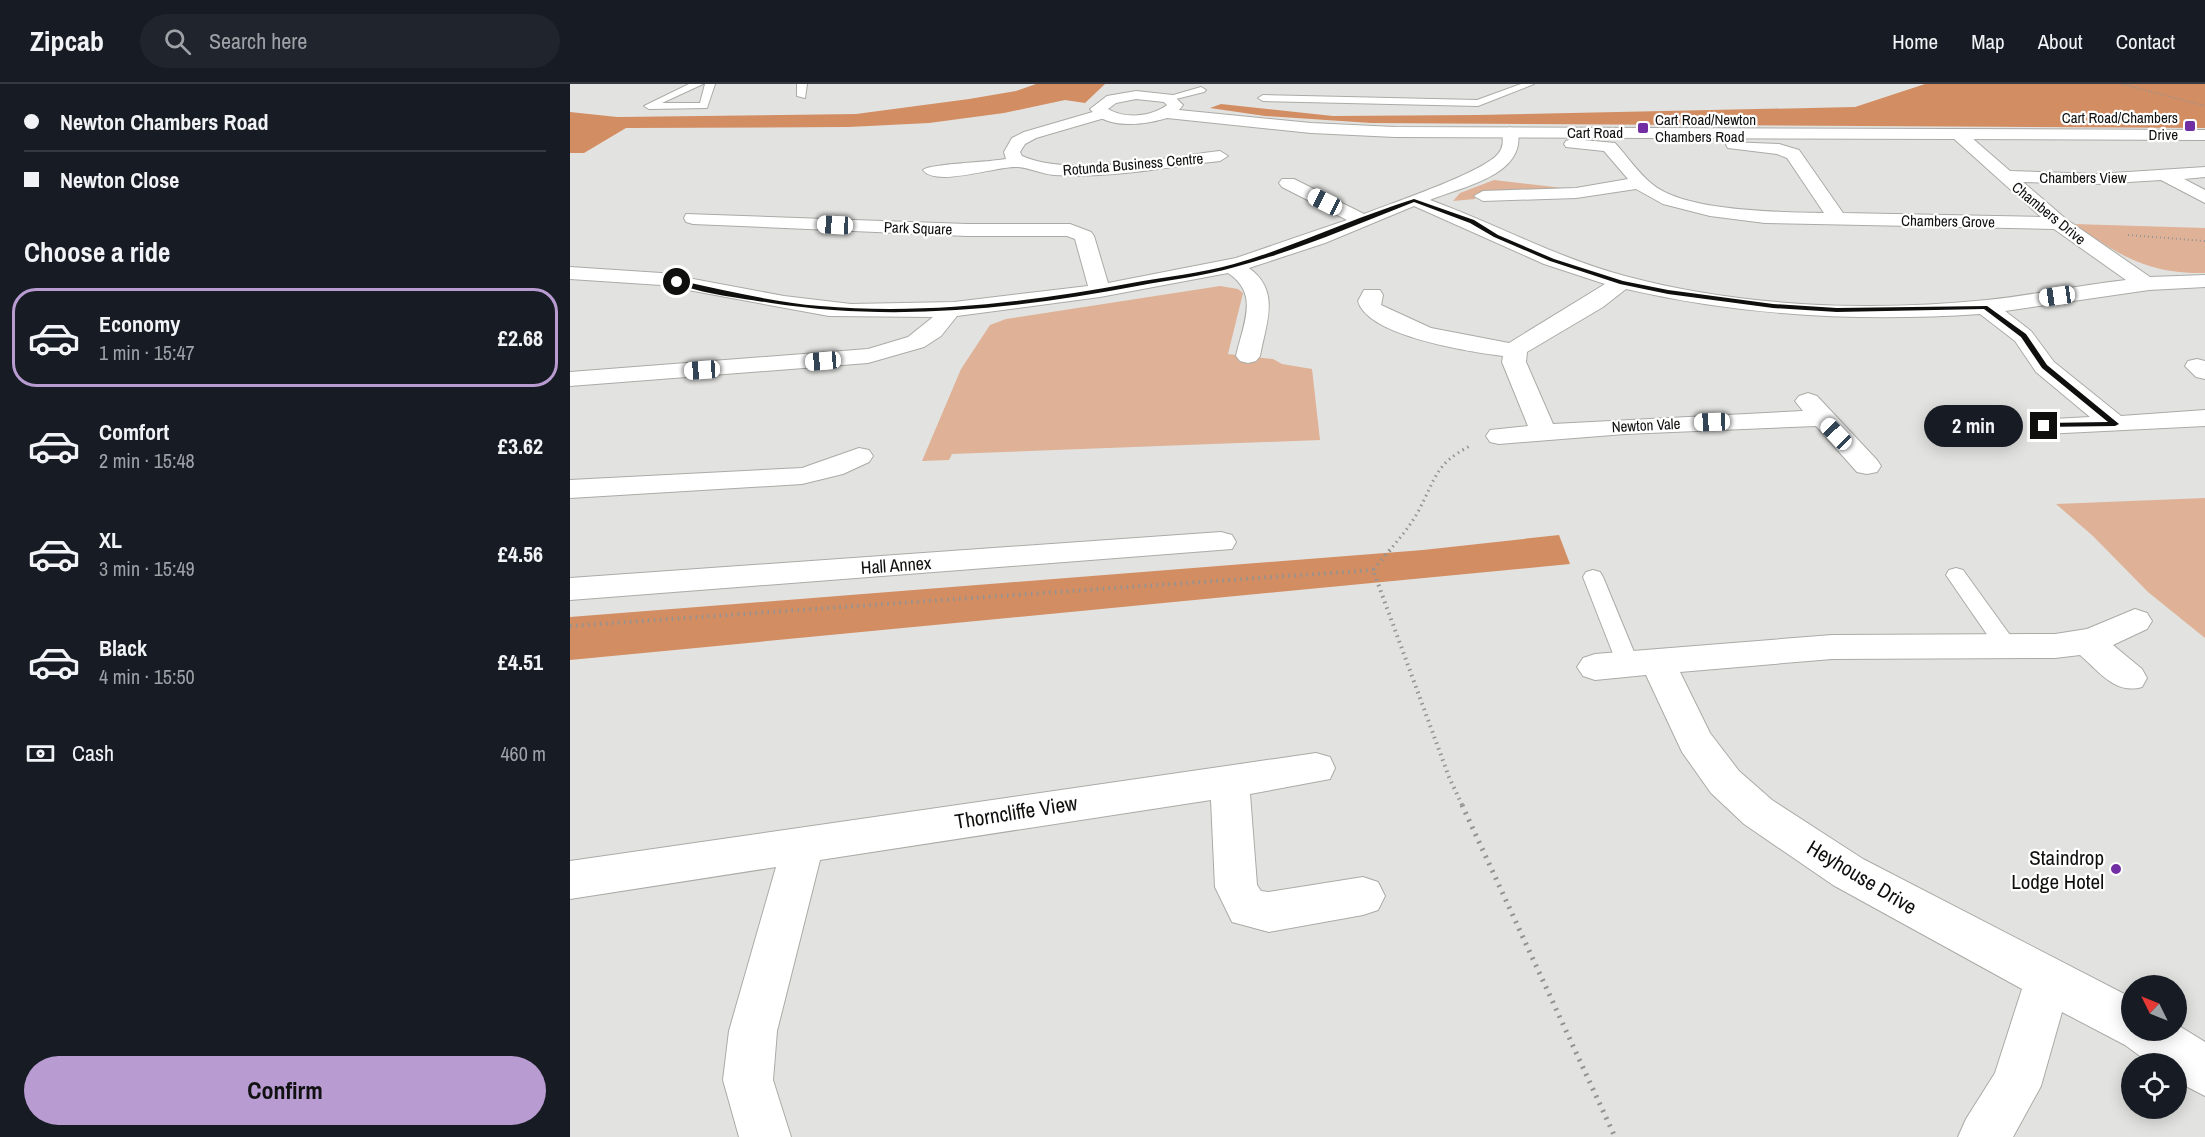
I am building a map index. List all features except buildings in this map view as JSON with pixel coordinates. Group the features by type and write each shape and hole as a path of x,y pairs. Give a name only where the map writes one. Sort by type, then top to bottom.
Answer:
{"street":[{"name":"Cart Road","path":"1122,90 1148,95 1167,105 1353,131 2205,135"},
{"path":"1103,114 1098,108 1100,105 1122,90"},
{"path":"932,170 980,170 1018,162 1012,152 1023,138 1103,114 1137,118 1167,105"},
{"path":"570,273 655,278 743,297 819,308 883,311 949,310 1100,291 1232,266 1280,252 1363,221 1480,173 1501,162 1511,152 1514,141 1510,132"},
{"name":"Chambers Drive","path":"1958,134 2003,176 2065,227 2146,284"},
{"name":"Chambers Grove","path":"1572,144 1601,144 1613,148 1638,183 1669,200 1710,210 1765,217 2065,227"},
{"path":"1734,146 1779,149 1793,154 1838,219"},
{"name":"Rotunda Business Centre","path":"1018,162 1044,171 1068,171 1220,156"},
{"name":"Chambers View","path":"2003,176 2097,179 2205,172"},
{"path":"2163,174 2205,198"},
{"path":"1288,183 1363,221"},
{"path":"1483,196 1576,193 1638,183"},
{"path":"1414,200 1472,222 1530,252 1622,282 1719,300 1837,310 1985,307 2146,284 2205,280"},
{"name":"Park Square","path":"693,218 967,230 1070,230 1084,236 1100,291"},
{"path":"1232,266 1246,275 1257,288 1258,298 1248,356"},
{"path":"1543,431 1514,362 1515,351 1522,343 1595,302 1622,282"},
{"path":"1372,295 1369,301 1371,308 1416,331 1466,344 1515,351"},
{"path":"1985,307 2023,336 2045,366 2115,424"},
{"path":"570,379 757,367 886,352 927,336 943,321 949,310"},
{"path":"1805,397 1821,418 1867,466"},
{"name":"Newton Vale","path":"1499,436 1543,431 1821,418"},
{"path":"2044,426 2205,418"},
{"path":"570,489 802,476 833,468 859,456"},
{"name":"Hall Annex","path":"570,589 1221,542"},
{"path":"1627,664 1832,647 2089,643 2136,621"},
{"path":"2089,643 2129,678"},
{"name":"Heyhouse Drive","path":"1627,664 1695,742 1725,782 1758,812 1848,872 2121,1018"},
{"name":"Thorncliffe View","path":"570,880 1059,805 1230,783 1316,768"},
{"path":"1230,783 1236,887 1246,908 1269,912 1363,896"},
{"path":"765,1137 748,1080 753,1031 803,845"},
{"path":"1984,1137 2016,1086 2048,981"},
{"path":"2160,1041 2205,1071"}],"lane":[{"path":"698,84 682,89 649,106 704,106 710,84"},
{"path":"802,84 802,96"},
{"path":"1263,98 1467,104 1489,101 1529,84"},
{"path":"1167,105 1202,90"},
{"path":"1956,575 2007,646"},
{"path":"1593,577 1627,664"}],"path":[{"path":"2122,84 2205,105"},
{"path":"2065,227 2205,241"},
{"path":"570,626 1373,570 1412,522 1438,466 1452,454 1499,436"},
{"path":"1373,570 1449,777 1615,1137"}],"shaded area":[{"path":"1036,84 1105,84 1085,103 1065,100 1004,113 929,123 849,127 626,128 584,153 570,153 570,112 617,117 856,114 969,99 1016,91"},
{"path":"1925,84 2205,84 2205,128 1371,123 1265,116 1210,108 1221,104 1333,116 1855,107"},
{"path":"1494,180 1572,189 1543,193 1477,193 1475,199 1453,201 1460,193"},
{"path":"2073,224 2205,228 2205,273 2166,270 2150,266 2105,245"},
{"path":"1220,286 1238,289 1243,293 1228,354 1273,359 1282,364 1312,369 1320,440 952,454 949,460 922,461 961,369 990,325 1006,319"},
{"path":"2205,498 2205,638 2148,592 2093,536 2056,504"},
{"path":"1559,535 1570,564 570,660 570,617 1423,550"}],"place":[{"name":"Cart Road/Chambers Drive","path":"2190,126"},
{"name":"Cart Road/Newton Chambers Road","path":"1643,128"},
{"name":"Staindrop Lodge Hotel","path":"2116,869"}],"route":[{"path":"677,282 743,297 852,311 982,308 1100,291 1232,266 1293,248 1414,200 1444,210 1530,252 1574,268 1668,292 1773,306 1837,310 1985,307 2008,322 2023,336 2033,353 2045,366 2115,424 2044,426"}]}
